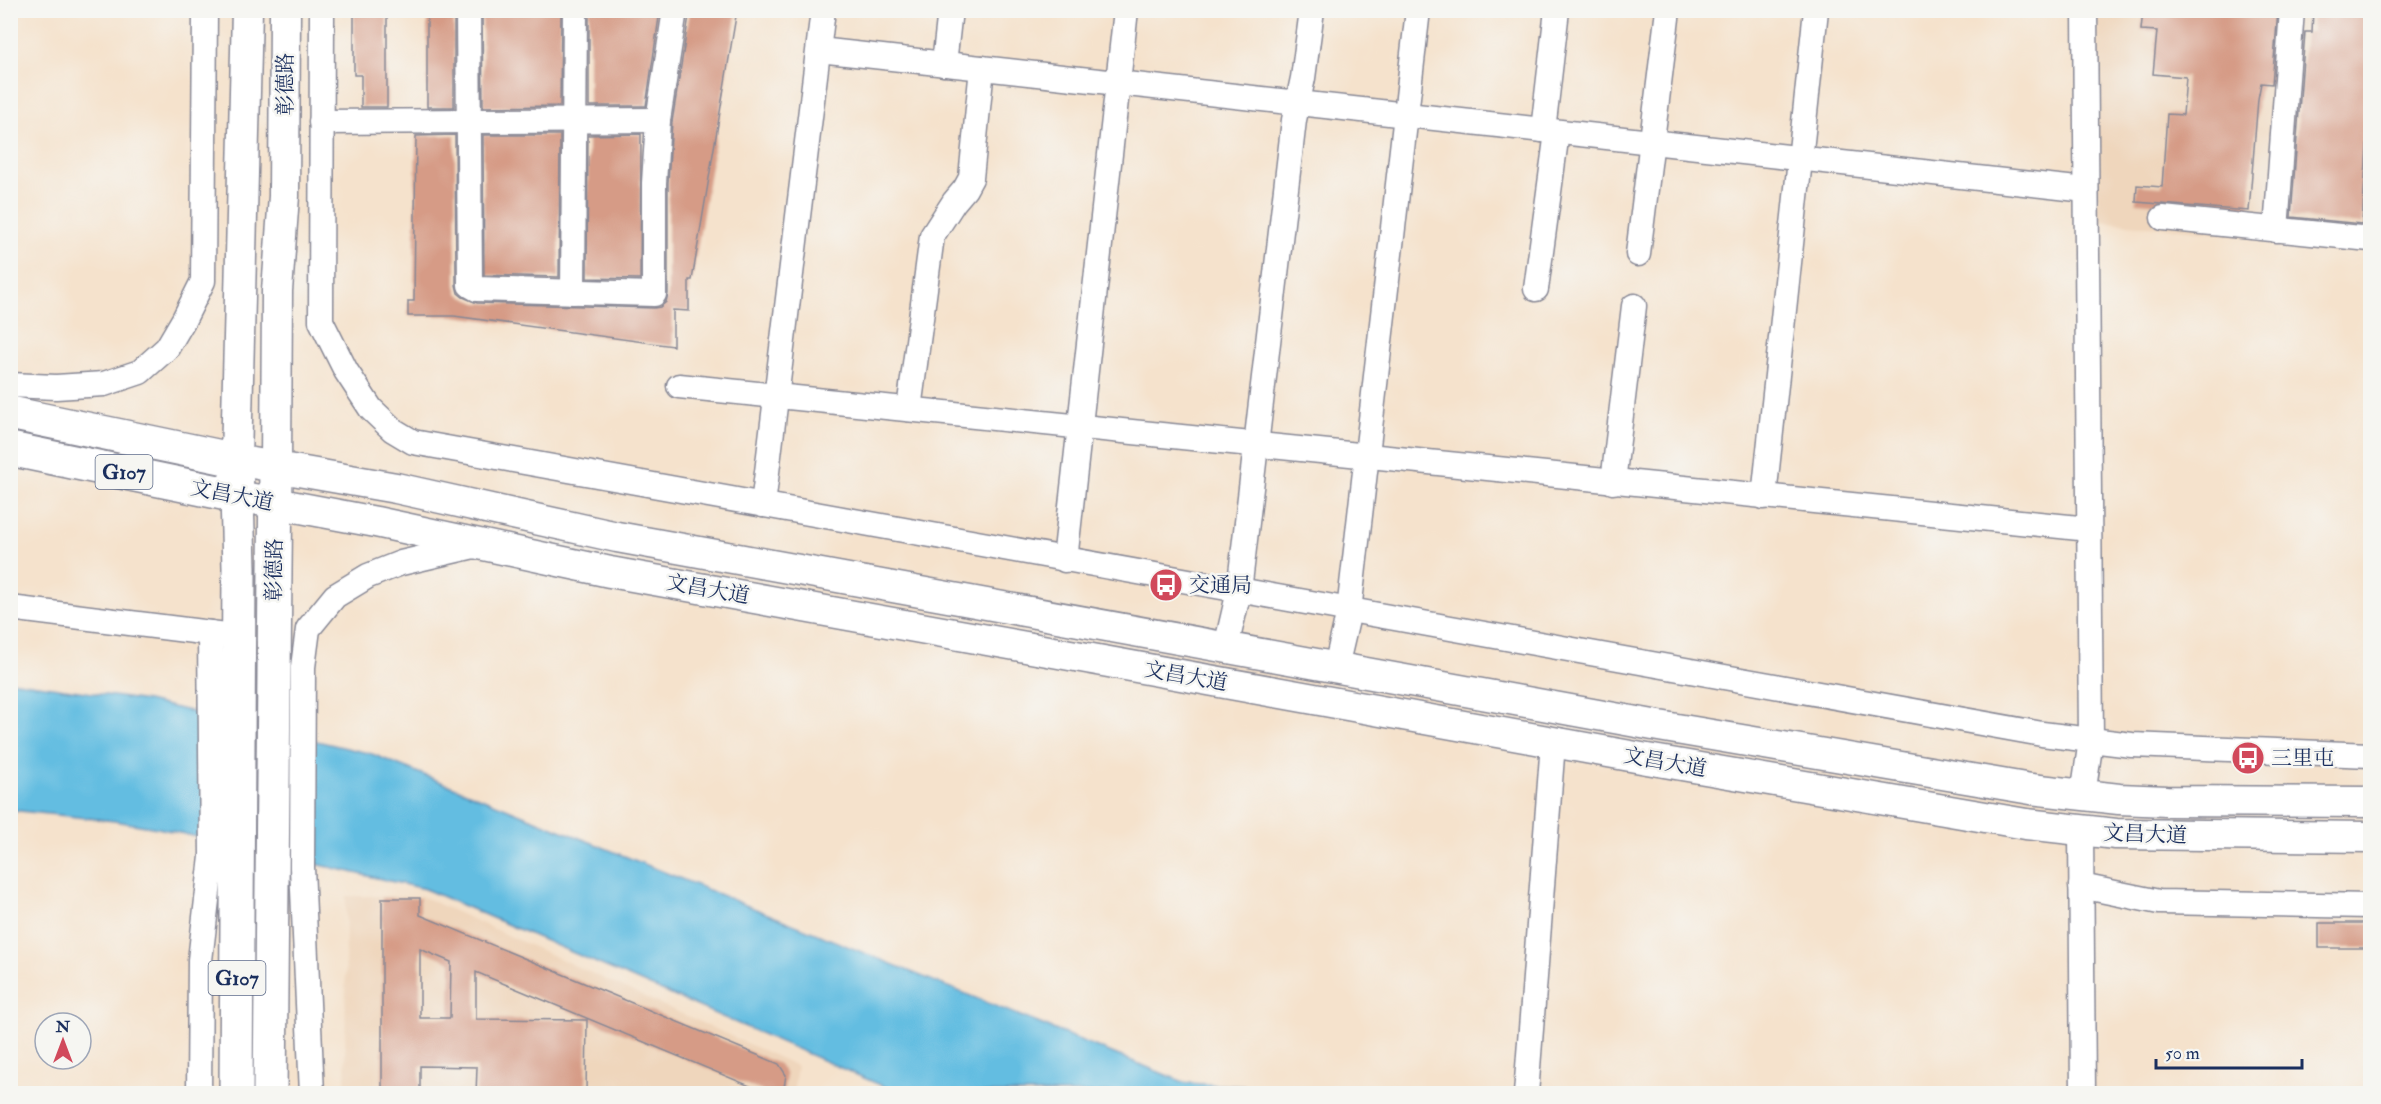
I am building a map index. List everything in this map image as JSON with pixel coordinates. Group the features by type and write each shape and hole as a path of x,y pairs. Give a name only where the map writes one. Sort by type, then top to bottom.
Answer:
{"highway":[{"name":"文昌大道","path":"10,413 236,460"},
{"name":"文昌大道","path":"10,449 237,496"},
{"name":"彰德路","path":"236,460 239,568 224,635 224,860 236,1094"},
{"name":"彰德路","path":"270,1094 287,866 288,676 275,503 276,467"}],"main road":[{"name":"彰德路","path":"236,460 247,10"},
{"name":"彰德路","path":"276,467 277,291 284,196 285,10"},
{"name":"文昌大道","path":"236,460 396,488 628,539 1653,724 2031,789 2168,801 2370,802"},
{"name":"文昌大道","path":"237,496 622,574 1553,743 2026,824 2081,831 2166,836 2370,837"}],"street":[{"path":"10,385 56,387 104,384 140,372 167,348 184,319 203,281 205,10"},
{"path":"322,10 321,321 346,371 371,409 393,430 413,442 2043,734 2132,745 2370,755"},
{"path":"468,10 470,285 477,289 654,294 654,183 658,120 675,10"},
{"path":"573,292 575,10"},
{"path":"764,505 824,10"},
{"path":"944,64 950,10"},
{"path":"1065,560 1126,10"},
{"path":"1226,647 1239,591 1294,120 1303,78 1312,10"},
{"path":"1336,667 1349,611 1418,10"},
{"path":"1536,289 1550,131 1557,10"},
{"path":"1638,254 1668,10"},
{"path":"1764,497 1816,10"},
{"path":"2083,795 2091,740 2085,10"},
{"path":"2276,230 2292,10"},
{"path":"819,50 2086,190"},
{"path":"909,410 932,236 971,178 982,68"},
{"path":"321,122 658,120"},
{"path":"2163,218 2370,239"},
{"path":"1613,482 1634,306"},
{"path":"679,386 1613,482 2089,528"},
{"path":"288,676 308,629 335,596 368,576 401,563 481,544"},
{"path":"10,608 224,635"},
{"path":"1526,1094 1553,743"},
{"path":"2081,831 2083,1094"},
{"path":"199,1094 200,960 224,860"},
{"path":"287,866 312,1094"},
{"path":"2081,886 2158,902 2370,906"}],"shaded area":[{"path":"2098,11 2370,11 2370,248 2098,221"},
{"path":"346,896 421,896 797,1066 793,1093 345,1094"}],"water":[{"path":"10,681 147,701 372,754 1186,1083 1268,1088 1277,1093 899,1093 425,889 158,828 11,810"}],"building":[{"path":"354,10 387,10 387,107 361,107 361,75 354,75"},
{"path":"427,10 454,10 454,107 427,107"},
{"path":"482,10 561,10 560,106 483,107"},
{"path":"589,10 660,10 646,106 589,106"},
{"path":"690,10 737,10 692,280 689,280 689,311 673,310 673,346 454,316 408,316 408,301 414,301 416,136 455,135 456,285 458,293 463,297 477,303 654,308 666,302 668,294 668,183 672,122"},
{"path":"2143,10 2278,10 2272,84 2261,83 2258,99 2249,211 2136,202 2137,185 2162,187 2167,114 2183,115 2186,77 2153,74 2157,31 2141,30"},
{"path":"2313,10 2370,10 2370,99 2362,224 2291,217 2305,32 2312,32"},
{"path":"641,134 640,279 587,278 588,135"},
{"path":"483,135 560,135 559,277 484,275"},
{"path":"382,898 420,898 420,915 779,1064 786,1075 783,1094 769,1094 476,972 476,1019 587,1020 586,1094 476,1094 477,1067 420,1066 420,1094 382,1094","holes":["420,949 451,962 450,1018 420,1018"]},
{"path":"2319,923 2370,923 2370,948 2319,948"}],"place":[{"name":"交通局","path":"1166,585"},
{"name":"三里屯","path":"2248,758"}]}
